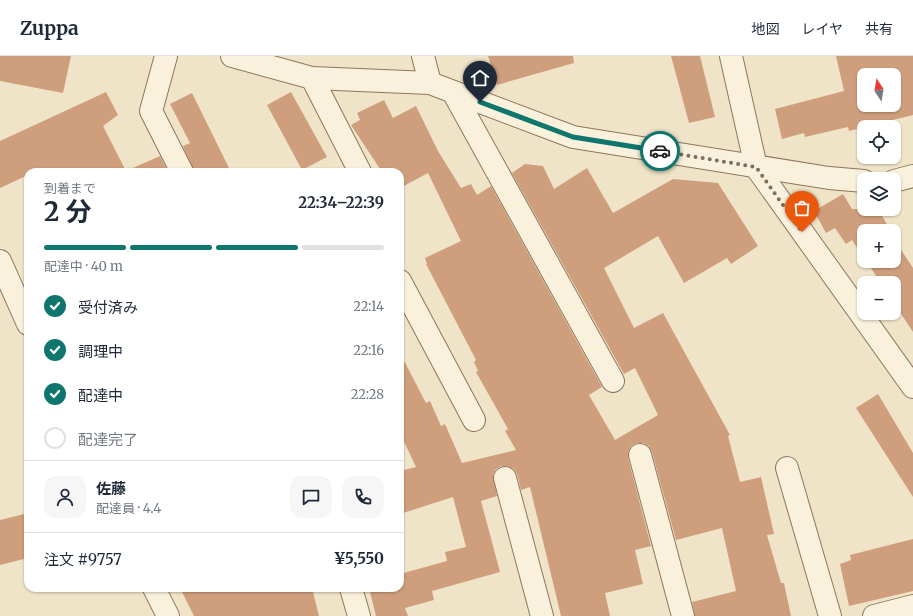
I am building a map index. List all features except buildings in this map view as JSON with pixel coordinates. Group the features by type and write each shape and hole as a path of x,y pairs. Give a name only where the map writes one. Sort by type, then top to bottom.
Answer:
{"street":[{"path":"166,56 151,111 180,168"},
{"path":"232,56 312,78 430,83 573,137 829,178 857,180"},
{"path":"423,56 430,83"},
{"path":"731,56 756,167 913,387"},
{"path":"312,78 358,168"},
{"path":"453,92 613,381"},
{"path":"901,179 913,176"},
{"path":"0,261 24,315"},
{"path":"404,289 474,420"},
{"path":"640,455 683,616"},
{"path":"787,468 830,616"},
{"path":"505,478 542,616"},
{"path":"156,592 168,616"},
{"path":"352,592 359,616"},
{"path":"874,616 913,606"}],"way so far":[{"path":"660,151 756,167 802,232"}],"route":[{"path":"480,102 573,137 660,151"}]}
